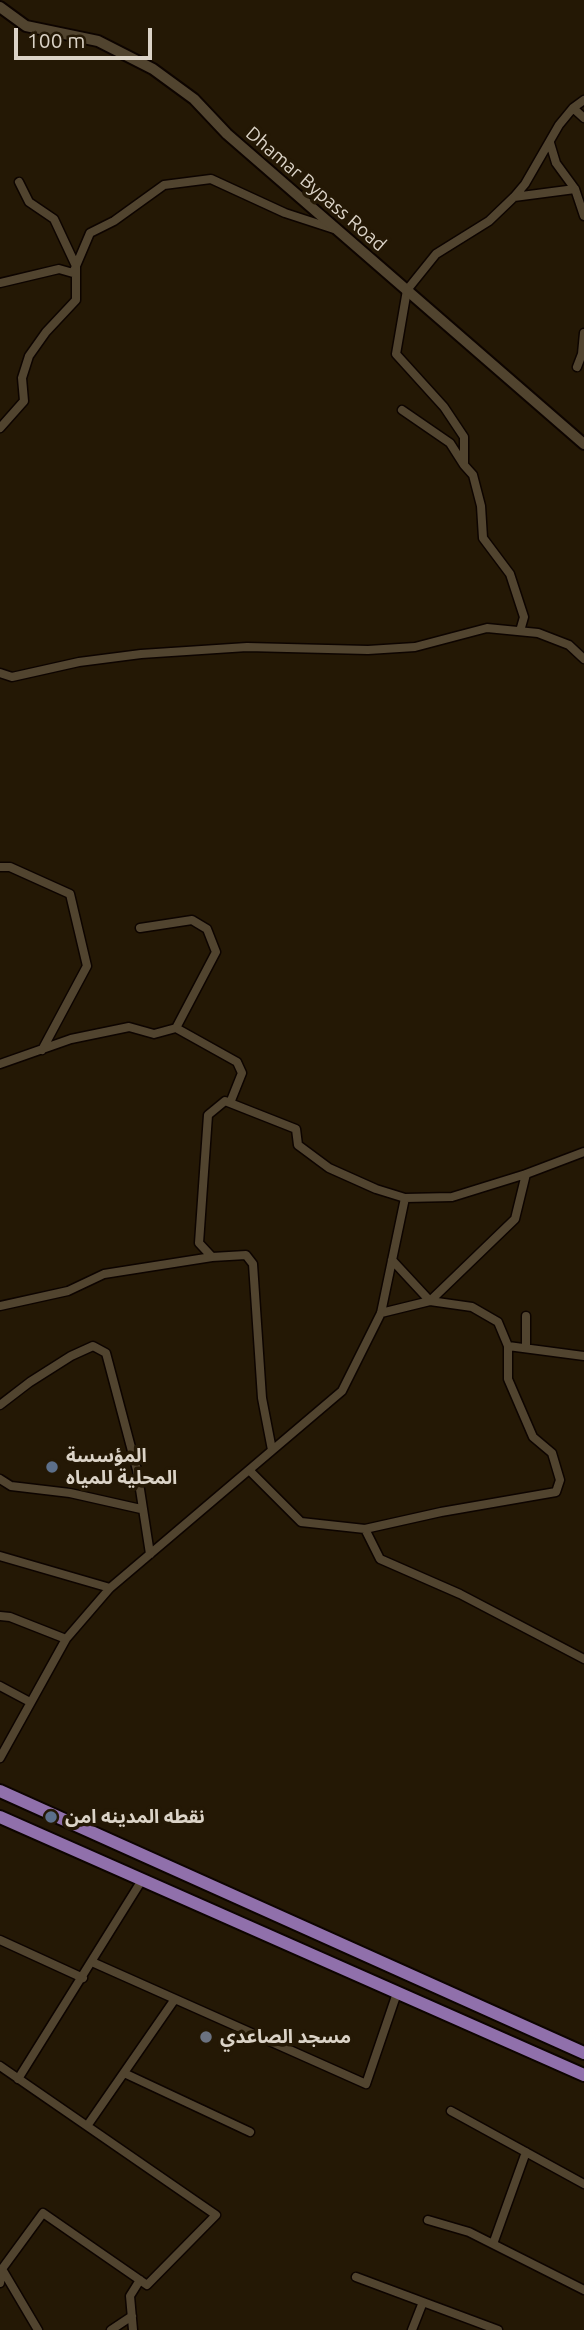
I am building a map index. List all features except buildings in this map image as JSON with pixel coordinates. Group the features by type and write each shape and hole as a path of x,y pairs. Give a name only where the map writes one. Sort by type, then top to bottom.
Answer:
{"main road":[{"name":"Dhamar Bypass Road","path":"0,7 26,26 97,41 153,69 194,99 227,134 584,444"},
{"path":"0,1791 584,2053"},
{"path":"0,1817 584,2075"},
{"path":"80,1852 90,1832"}],"street":[{"path":"464,465 464,437 444,407 396,354 407,290 436,254 489,221 514,197 525,184 559,125 573,108 584,100"},
{"path":"573,108 584,118"},
{"path":"550,143 555,163 575,189 584,216"},
{"path":"0,283 59,269 73,272 90,233 114,221 164,185 211,178 285,213 337,229"},
{"path":"0,428 24,401 22,378 29,356 46,332 76,300 76,265 54,219 29,202 19,182"},
{"path":"514,197 575,189"},
{"path":"577,367 583,353 584,333"},
{"path":"402,410 450,443 473,475 481,506 483,538 510,574 524,617 520,631"},
{"path":"0,673 12,677 79,662 141,654 247,647 368,650 415,647 487,628 538,633 569,645 584,659"},
{"path":"0,867 10,866 70,894 87,966 41,1050"},
{"path":"140,928 192,920 206,929 216,952 176,1028"},
{"path":"0,1064 71,1039 129,1027 154,1034 176,1028 237,1062 242,1073 229,1103"},
{"path":"212,1257 199,1244 208,1115 225,1101 296,1129 298,1145 329,1168 376,1189 405,1198 452,1197 526,1174 584,1152"},
{"path":"430,1301 515,1219 526,1174"},
{"path":"0,1758 66,1639 110,1588 342,1391 381,1313 405,1198"},
{"path":"0,1307 68,1291 104,1274 212,1257 246,1255 253,1264 262,1398 272,1450"},
{"path":"392,1260 430,1301"},
{"path":"249,1470 301,1522 365,1529 441,1512 555,1492 560,1480 552,1453 533,1437 508,1379 508,1346 498,1322 472,1307 430,1301 381,1313"},
{"path":"526,1316 527,1348"},
{"path":"0,1405 71,1356 93,1346 106,1353 137,1470 150,1554"},
{"path":"508,1346 584,1356"},
{"path":"0,1479 11,1486 70,1493 141,1509"},
{"path":"365,1529 380,1559 460,1594 584,1659"},
{"path":"0,1556 110,1588"},
{"path":"0,1616 10,1617 66,1639"},
{"path":"0,1686 30,1702"},
{"path":"18,2079 142,1880"},
{"path":"0,1940 83,1978"},
{"path":"93,1962 366,2084 397,1993"},
{"path":"87,2126 175,1999"},
{"path":"0,2066 216,2215 147,2285 43,2213 1,2268 0,2283"},
{"path":"124,2073 250,2132"},
{"path":"450,2111 584,2184"},
{"path":"493,2244 526,2152"},
{"path":"428,2220 470,2232 584,2290"},
{"path":"1,2268 38,2330"},
{"path":"356,2277 498,2330"},
{"path":"133,2330 130,2296 140,2280"},
{"path":"412,2330 423,2302"},
{"path":"111,2330 132,2316"}],"place":[{"name":"المؤسسة المحلية للمياه","path":"52,1467"},
{"name":"نقطه المدينه امن","path":"51,1817"},
{"name":"مسجد الصاعدي","path":"206,2037"}]}
